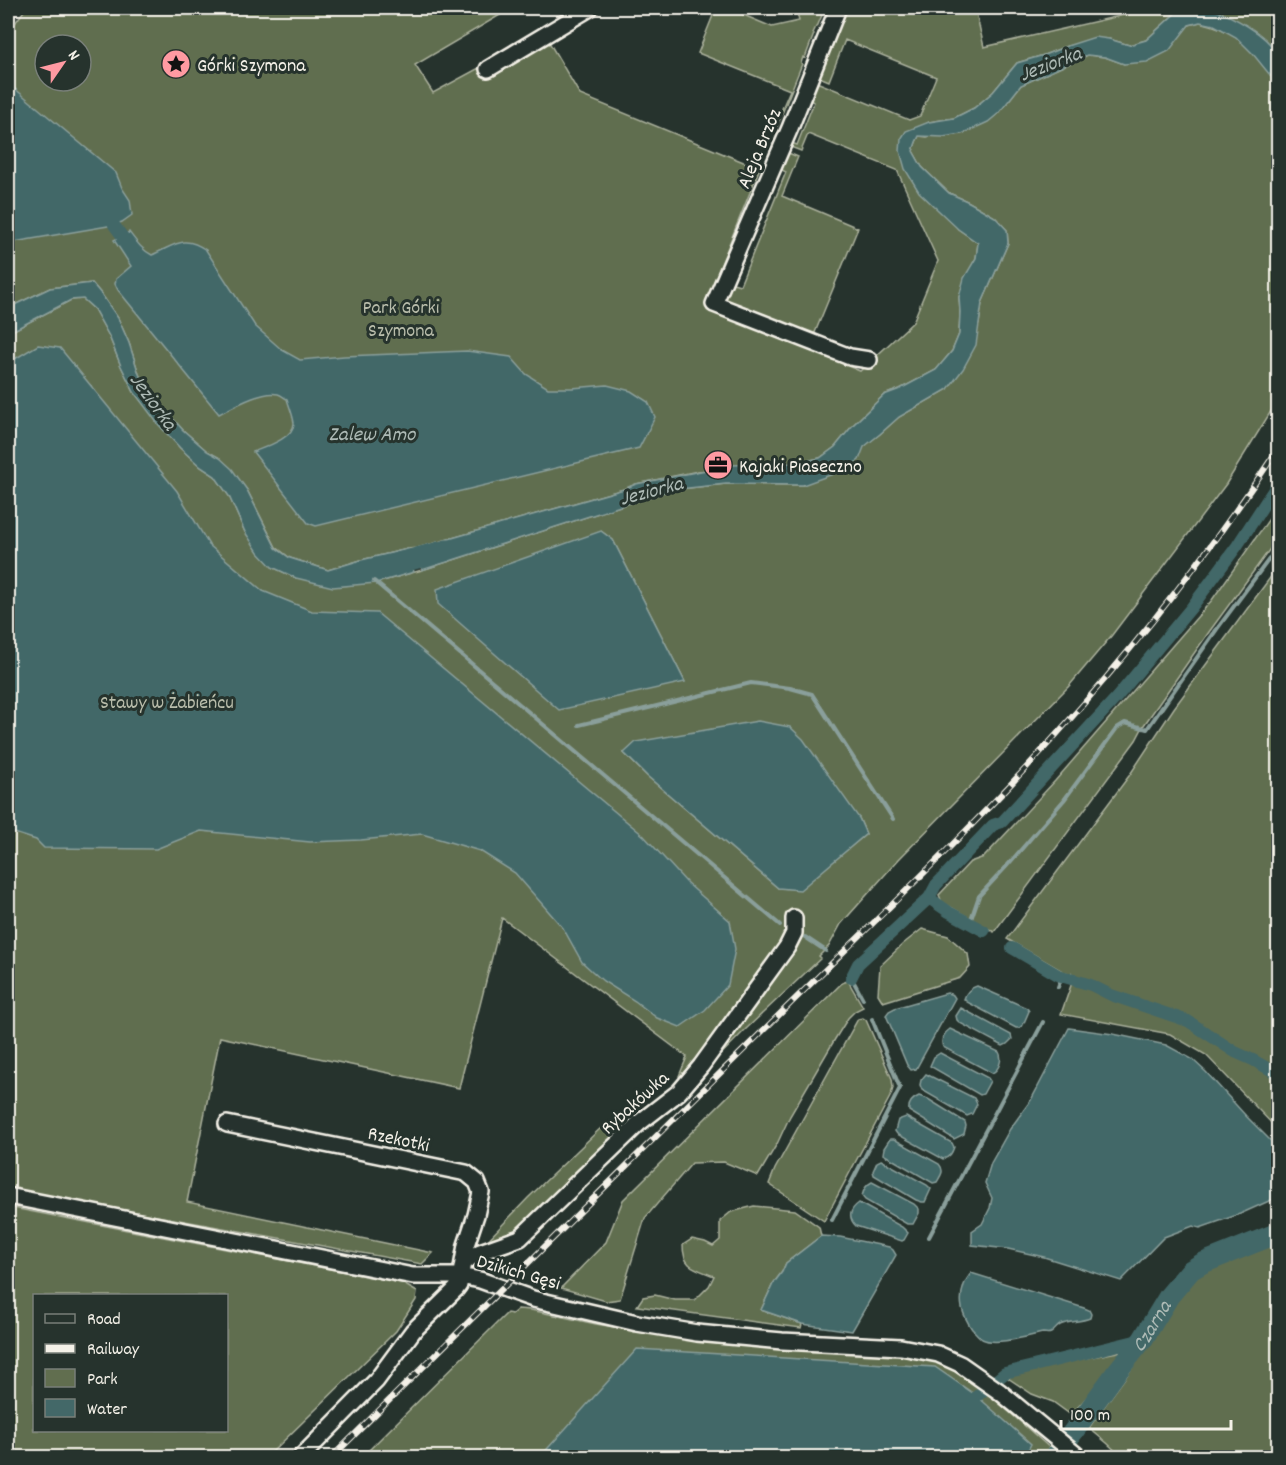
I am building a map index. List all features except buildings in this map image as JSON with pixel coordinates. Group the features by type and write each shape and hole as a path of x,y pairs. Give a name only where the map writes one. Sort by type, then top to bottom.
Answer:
{"street":[{"path":"488,69 590,8"},
{"name":"Aleja Brzóz","path":"838,8 790,128 714,304 850,357 869,360"},
{"name":"Rybakówka","path":"462,1269 480,1252 520,1238 639,1123 679,1092 701,1066 787,947 794,933 794,918"},
{"name":"Rzekotki","path":"227,1124 466,1173 477,1182 481,1192 466,1245 462,1269"},
{"name":"Dzikich Gęsi","path":"8,1196 413,1276 462,1269 480,1280 533,1299 637,1323 697,1333 782,1341 901,1347 928,1351 949,1358 979,1377 1078,1456"},
{"path":"300,1458 376,1381 413,1331 456,1289 462,1269"}],"green space":[{"name":"Park Górki Szymona","path":"26,8 512,8 415,65 433,93 479,68 485,77 549,42 580,95 758,168 705,304 860,371 913,322 938,261 897,170 808,134 801,151 788,146 789,142 797,145 814,102 806,99 814,81 909,120 920,116 936,77 845,40 829,81 817,76 843,8 975,8 984,47 1137,12 1144,8 1185,8 1180,9 1146,40 1129,45 1109,39 1067,46 1017,63 993,92 974,108 954,118 929,122 901,139 958,229 978,243 976,258 965,278 959,297 959,334 952,351 936,370 884,395 853,425 835,447 820,458 796,463 698,471 636,484 417,548 328,570 290,558 276,547 247,490 220,458 207,451 183,430 146,389 118,318 92,283 50,288 8,308 8,29 10,30"},
{"path":"716,8 727,8 772,27 799,21 796,8 825,8 813,33 805,58 803,57 777,126 775,125 790,90 698,53"},
{"path":"1204,8 1278,8 1278,55 1269,44 1213,10"},
{"path":"1200,22 1235,36 1252,52 1278,85 1278,400 1226,484 1112,635 1069,686 899,859 841,924 829,946 819,956 821,958 692,1084 684,1076 679,1076 687,1057 502,918 459,1088 220,1037 187,1202 433,1253 422,1264 8,1189 8,333 71,300 83,299 94,309 109,336 134,392 180,448 215,476 229,496 245,532 272,567 296,578 376,583 670,490 726,484 803,485 863,447 899,417 948,389 979,324 982,303 1008,243 1007,230 995,217 949,193 922,167 913,151 919,136 927,137 999,113 1021,85 1088,55 1105,57 1124,64 1189,25","holes":["601,531 613,540 685,682","624,753 859,818 866,834 800,889 778,888 647,776"]},
{"path":"786,152 798,157 782,196 858,228 814,335 739,304 736,311 725,304 731,284 740,285 786,172 780,169"},
{"path":"1278,506 1278,538 1209,632 1136,740 994,932 942,902 939,895 970,862 984,857 1055,781 1212,600"},
{"path":"1278,567 1278,1130 1206,1055 1170,1034 1061,1014 1075,974 1064,972 1007,939 1129,776 1174,708"},
{"path":"922,929 948,936 968,954 970,967 960,978 883,1002 878,994 880,966"},
{"path":"848,981 863,1007 848,1018 790,1116 758,1176 724,1162 692,1163 645,1218 620,1299 606,1301 561,1288 606,1242 623,1200 842,983"},
{"path":"858,1019 866,1020 892,1079 893,1088 824,1221 769,1184 775,1169"},
{"path":"605,1124 621,1128 509,1237 482,1246 528,1198"},
{"path":"754,1206 795,1210 819,1227 821,1236 786,1263 761,1310 802,1324 801,1328 637,1306 643,1297 655,1295 675,1300 695,1300 709,1286 714,1276 688,1263 683,1245 692,1239 713,1246 720,1240 720,1221 731,1212"},
{"path":"8,1207 402,1283 417,1292 416,1300 396,1331 267,1457 8,1457"},
{"path":"1278,1241 1278,1457 1122,1457 1089,1428 1146,1348 1180,1293 1207,1266"},
{"path":"518,1309 728,1345 922,1352 981,1387 1060,1457 361,1458 507,1313 512,1314"},
{"path":"1128,1350 1071,1415 1053,1402 1032,1394 1008,1378 1016,1373 1050,1365"}],"water":[{"path":"1209,8 1220,12 1248,26 1265,39 1278,56 1278,85 1236,37 1214,25 1200,22 1189,25 1169,51 1147,62 1124,64 1105,57 1087,55 1021,85 999,113 988,122 962,134 943,137 919,136 913,151 922,167 949,193 995,217 1007,230 1008,243 982,303 976,345 963,369 948,389 899,417 864,447 859,460 844,470 803,485 726,484 670,490 422,570 417,548 636,484 731,465 796,463 820,458 835,447 853,425 884,395 936,370 952,351 959,334 959,297 964,278 976,258 978,243 958,229 919,192 905,169 900,151 901,139 906,131 929,122 954,118 974,108 993,92 1017,63 1095,37 1129,45 1146,40 1180,9"},
{"path":"8,83 116,173 130,200 132,215 114,225 14,242 8,246"},
{"name":"Zalew Amo","path":"129,232 142,248 152,255 185,242 198,245 206,250 255,326 282,350 300,360 467,351 511,357 526,374 548,388 607,385 631,391 648,402 655,417 639,448 316,526 308,523 253,452 278,441 293,428 294,423 287,399 278,394 264,394 219,414 115,284 116,279 131,266 114,240"},
{"path":"92,283 118,318 146,389 183,430 232,469 247,490 276,548 290,558 328,570 408,549 414,572 376,583 333,587 296,578 272,567 258,552 245,532 229,496 215,476 180,448 134,392 109,336 94,309 83,299 71,300 8,333 8,308 50,288"},
{"name":"Stawy w Żabieńcu","path":"38,345 60,348 177,491 209,545 263,591 312,611 377,613 644,836 687,883 730,921 735,949 728,985 705,1010 680,1027 657,1018 603,981 582,962 563,928 515,873 480,851 422,834 310,842 201,831 156,849 44,848 36,840 8,831 8,363"},
{"path":"601,531 613,540 685,682 559,710 438,604 437,589"},
{"path":"758,721 790,727 803,739 859,818 866,834 800,890 778,888 647,776 624,753 636,742"},
{"path":"977,986 1027,1008 1029,1011 1023,1025 1016,1028 967,1002 964,999 966,994"},
{"path":"947,993 955,998 916,1069 911,1070 886,1015 895,1008"},
{"path":"961,1008 1011,1035 1012,1039 1003,1046 960,1023 956,1016"},
{"path":"1069,1028 1166,1045 1192,1059 1278,1148 1278,1197 1240,1214 1200,1228 1193,1226 1164,1237 1121,1281 1044,1257 1008,1249 972,1245 972,1231 982,1224 990,1208 992,1198 985,1183 991,1163 1010,1129 1031,1100"},
{"path":"950,1029 999,1052 1000,1061 997,1069 992,1073 943,1047 943,1037"},
{"path":"940,1053 988,1078 990,1081 983,1094 980,1095 930,1066 934,1057"},
{"path":"926,1074 974,1098 977,1104 972,1114 967,1116 922,1090 921,1080"},
{"path":"919,1096 928,1099 965,1122 964,1134 954,1139 909,1111 911,1102"},
{"path":"906,1117 952,1143 954,1147 950,1154 943,1159 897,1134 895,1131 898,1120"},
{"path":"890,1139 894,1139 939,1164 942,1171 937,1182 933,1183 883,1154"},
{"path":"881,1160 927,1185 931,1189 925,1202 916,1200 874,1175 873,1171 877,1162"},
{"path":"872,1182 914,1204 919,1209 913,1224 907,1224 865,1200 862,1196"},
{"path":"859,1203 902,1227 908,1233 904,1240 856,1226 851,1214 853,1208"},
{"path":"821,1236 840,1237 889,1247 896,1255 852,1331 802,1324 761,1310 786,1263"},
{"path":"971,1273 1084,1308 1089,1310 1090,1318 1060,1325 1050,1333 1003,1341 982,1339 972,1329 962,1308 962,1291"},
{"path":"637,1349 935,1367 977,1396 1031,1444 1024,1458 540,1457"}],"waterway":[{"path":"114,225 131,248"},
{"path":"851,978 858,964 929,898 936,885 993,825 1002,822 1117,697 1191,608 1237,546 1278,483"},
{"path":"970,922 979,896 1064,800 1117,728 1125,723 1147,729 1278,547"},
{"name":"Jeziorka","path":"384,567 447,550"},
{"path":"374,581 780,925"},
{"path":"579,725 751,683 790,688 812,694 893,819"},
{"path":"929,898 984,931"},
{"path":"805,937 826,951"},
{"path":"1012,948 1058,975 1188,1021 1235,1052 1278,1074"},
{"path":"850,975 863,999"},
{"path":"1058,987 1062,976"},
{"path":"832,1220 900,1088 872,1019"},
{"path":"929,1237 1043,1022"},
{"name":"Czarna","path":"1054,1458 1143,1339 1169,1296 1191,1270 1278,1233"},
{"path":"977,1396 1005,1373 1143,1339"}],"railway":[{"path":"331,1458 924,873 1024,770 1115,667 1172,596 1278,449"}],"place":[{"name":"Górki Szymona","path":"176,64"},
{"name":"Kajaki Piaseczno","path":"718,465"}]}
